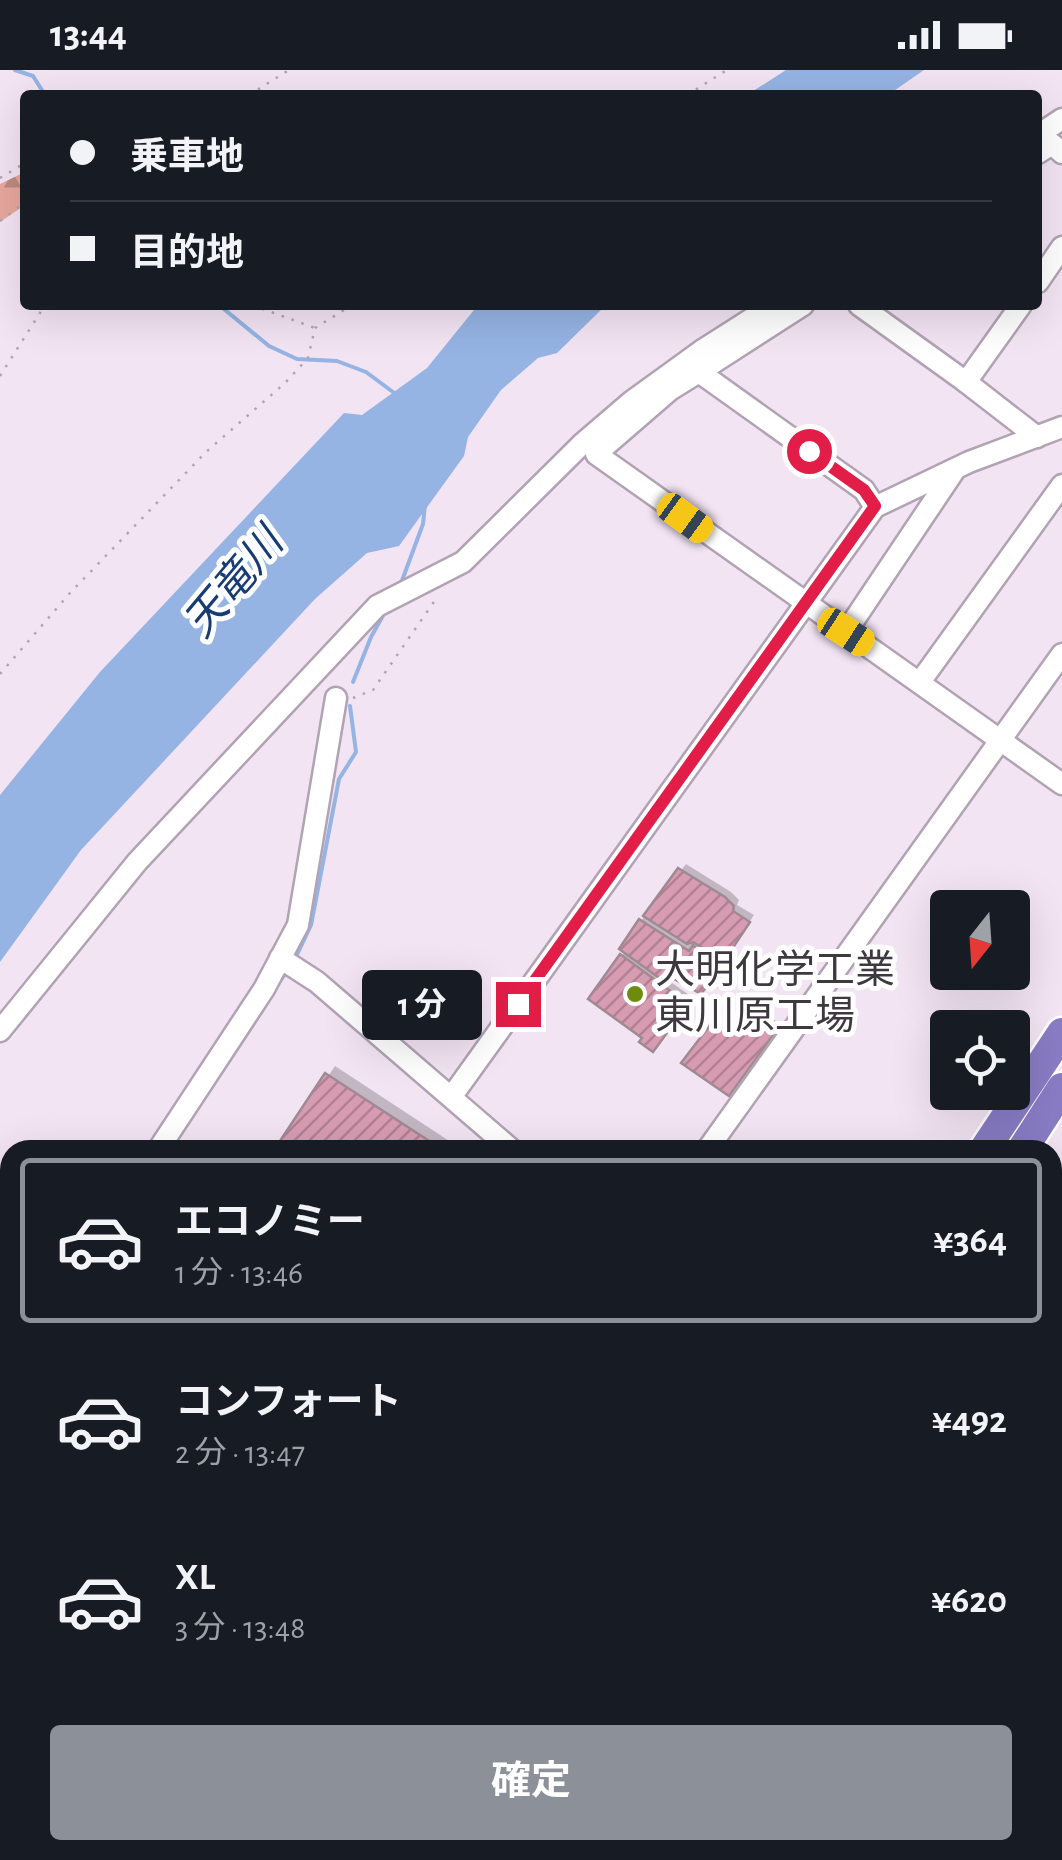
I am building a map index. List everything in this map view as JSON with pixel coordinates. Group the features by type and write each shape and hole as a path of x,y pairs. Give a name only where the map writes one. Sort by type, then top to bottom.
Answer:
{"highway":[{"path":"991,1140 1062,1033"},
{"path":"1028,1140 1062,1088"}],"street":[{"path":"1042,150 1052,144 1062,153"},
{"path":"1042,276 1062,248"},
{"path":"0,1031 137,862 381,604 463,562 582,442 619,411 765,310"},
{"path":"794,310 670,390 596,454 1062,784"},
{"path":"866,310 1037,436"},
{"path":"966,382 1017,310"},
{"path":"699,372 864,490 875,506"},
{"path":"452,1096 875,506 1062,427"},
{"path":"846,632 956,469"},
{"path":"920,682 1062,485"},
{"path":"714,1140 1062,654"},
{"path":"165,1140 264,989 287,963 298,925 336,698"},
{"path":"287,963 501,1140"}],"path":[{"path":"257,90 288,70"},
{"path":"695,90 726,70"},
{"path":"0,376 42,310"},
{"path":"266,310 315,328"},
{"path":"0,674 70,594 206,452 297,371 308,358 315,328 344,310"},
{"path":"336,698 359,698 373,690 440,593"}],"green space":[{"path":"20,174 20,208 0,222 0,184"}],"water":[{"path":"786,70 924,70 895,90 755,90"},
{"name":"天竜川","path":"474,310 601,310 557,353 538,358 501,390 468,437 464,456 399,546 367,553 315,599 81,850 0,962 0,795 100,672 344,413 362,415 427,368"}],"building":[{"path":"678,868 725,897 734,906 733,911 750,922 724,961 693,942 687,944 643,916"},
{"path":"639,919 689,951 693,945 703,954 702,961 719,971 701,994 674,979 658,977 619,949"},
{"path":"620,954 688,1004 653,1052 639,1042 642,1038 588,999"},
{"path":"730,999 776,1031 729,1096 681,1063"},
{"path":"325,1073 428,1140 281,1140"}],"waterway":[{"path":"15,70 33,76 42,90"},
{"path":"225,310 269,346 297,359 337,361 366,372 397,395"},
{"path":"400,586 423,524 425,505"},
{"path":"353,682 385,612"},
{"path":"295,959 311,925 339,779 356,752 350,706"},
{"path":"275,988 287,971"}],"place":[{"name":"大明化学工業 東川原工場","path":"635,994"}],"route":[{"path":"518,1004 875,506 864,490 809,451"}]}
